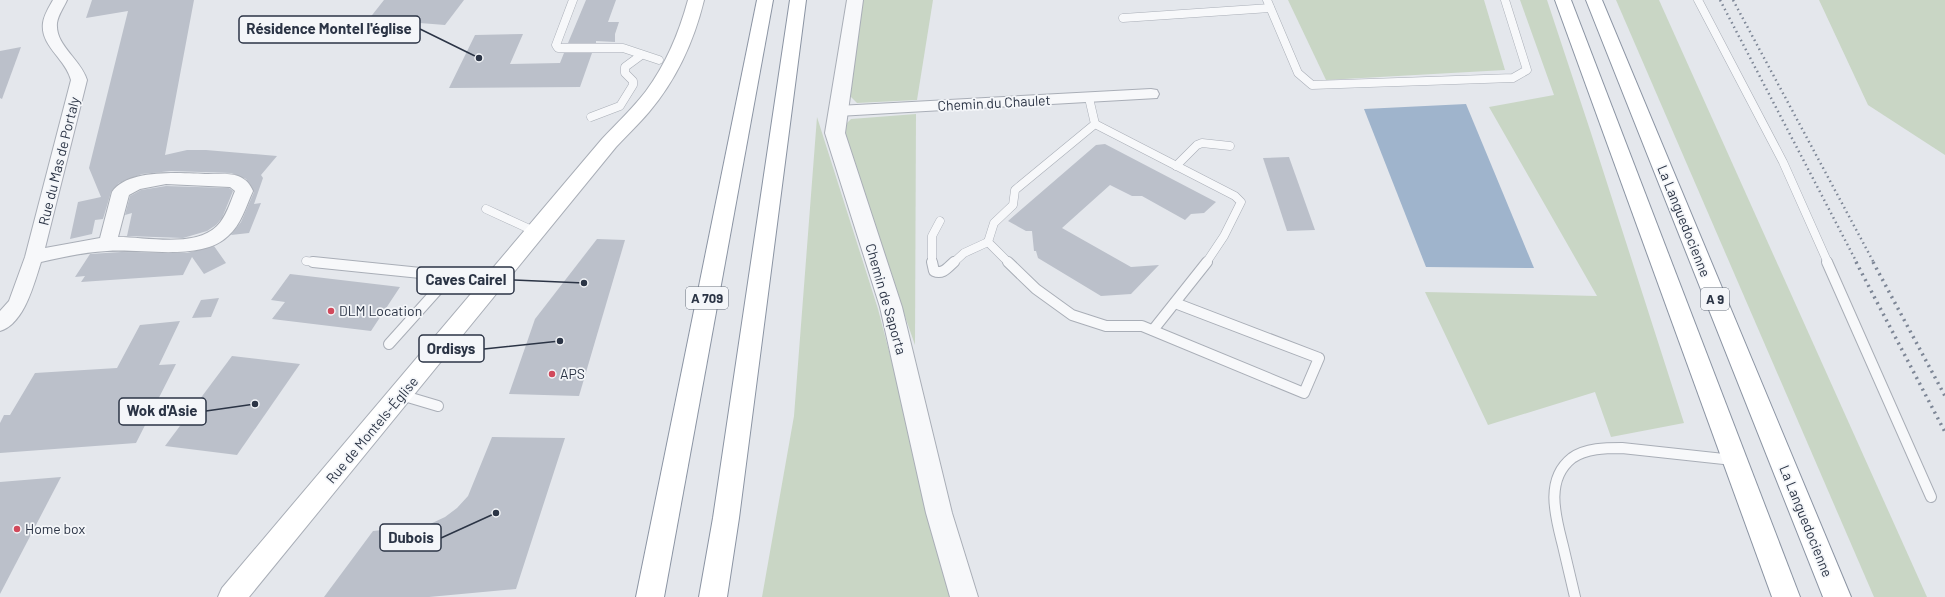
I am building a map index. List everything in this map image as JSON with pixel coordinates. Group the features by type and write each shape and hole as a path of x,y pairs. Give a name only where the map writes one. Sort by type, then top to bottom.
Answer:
{"main road":[{"name":"Rue de Montels-Église","path":"666,61 668,46 682,0"},
{"name":"Rue de Montels-Église","path":"232,597 617,134 644,106 666,61 684,42 696,0"},
{"name":"A 709","path":"650,597 765,0"},
{"path":"713,597 726,518 798,0"},
{"path":"1563,0 1786,597"},
{"name":"La Languedocienne","path":"1594,0 1837,597"}],"street":[{"name":"Rue du Mas de Portaly","path":"0,324 17,304 34,256 79,80 77,69 52,39 50,23 60,0"},
{"name":"Chemin de Saporta","path":"855,0 834,133 891,307 939,513 964,597"},
{"name":"Chemin du Chaulet","path":"838,110 1151,94"},
{"path":"34,256 107,244 176,246 203,242 219,234 228,224 244,191 242,186 234,181 189,178 166,178 135,184 122,192 107,244"}],"lane":[{"path":"573,0 556,45 558,48 623,48 631,50 640,56 666,61"},
{"path":"1267,0 1298,73 1312,85 1513,78 1528,70 1505,0"},
{"path":"1698,0 1783,162 1931,497"},
{"path":"1122,18 1270,8"},
{"path":"591,117 620,106 633,85 633,81 626,73 625,67 640,56"},
{"path":"1089,98 1094,124"},
{"path":"1094,124 1235,196 1241,202 1233,222 1176,303 1153,330"},
{"path":"940,221 932,236 932,267 934,271 938,273 943,272 964,253 988,242 994,223 1013,205 1015,190 1094,124"},
{"path":"1176,166 1197,145 1202,143 1230,146"},
{"path":"486,209 536,232"},
{"path":"988,242 1036,288 1072,315 1106,326 1142,326 1304,393 1319,358 1176,303"},
{"path":"306,261 496,281"},
{"path":"389,344 450,276"},
{"path":"401,395 438,406"},
{"path":"1575,597 1554,508 1553,492 1560,471 1564,464 1572,457 1584,451 1608,447 1734,460"}],"green space":[{"path":"860,0 933,0 917,100 857,103 845,91"},
{"path":"1288,0 1484,0 1505,70 1326,80"},
{"path":"1520,0 1547,0 1684,423 1611,437 1595,392 1488,425 1425,292 1597,296 1489,107 1554,95"},
{"path":"1616,0 1659,0 1927,597 1874,597"},
{"path":"1819,0 1945,0 1945,155 1868,105"},
{"path":"916,114 915,345 840,130 851,119"},
{"path":"817,117 878,309 953,597 762,597 794,416"}],"water":[{"path":"1466,104 1534,268 1426,267 1364,109"}],"building":[{"path":"92,0 194,0 165,155 187,150 206,150 277,156 261,175 263,178 254,204 261,203 249,233 231,235 241,222 254,192 246,179 231,173 171,171 142,174 119,183 111,192 103,219 95,220 92,234 70,239 78,202 101,197 89,168 128,11 86,18"},
{"path":"384,0 464,0 445,25 369,19"},
{"path":"586,0 616,0 608,22 619,22 615,34 615,42 596,41 596,43 568,43"},
{"path":"523,34 510,64 560,63 564,53 592,53 580,87 449,88 475,35"},
{"path":"21,47 2,99 0,98 0,51"},
{"path":"1105,144 1216,202 1204,213 1191,214 1185,220 1142,196 1132,196 1110,185 1062,228 1131,267 1159,265 1131,294 1101,296 1038,258 1036,251 1034,251 1032,231 1026,231 1008,221 1096,145"},
{"path":"1289,157 1315,230 1287,231 1263,158"},
{"path":"166,186 229,188 233,191 222,218 216,225 207,231 183,238 127,236 132,213 125,215 130,196 141,190"},
{"path":"597,239 625,240 579,396 509,394 535,319"},
{"path":"214,246 226,263 204,274 192,257 183,275 81,282 85,276 75,277 90,254 121,252 187,253"},
{"name":"DLM Location","path":"290,274 400,287 371,331 272,319 285,302 271,300"},
{"path":"219,298 211,317 192,318 201,300"},
{"path":"180,321 159,365 176,364 136,443 0,453 0,423 4,415 10,415 35,373 117,368 140,325"},
{"path":"232,356 300,364 237,455 165,446"},
{"path":"492,437 565,438 516,589 429,597 324,597 373,531 428,525 445,517 457,508 468,496"},
{"name":"Home box","path":"61,477 0,594 0,482"}],"railway":[{"path":"1720,0 1857,263"},
{"path":"1733,0 1874,263"},
{"path":"1856,262 1945,432"},
{"path":"1873,262 1945,396"}],"place":[{"name":"Résidence Montel l'église","path":"479,58"},
{"name":"Caves Cairel","path":"584,283"},
{"name":"DLM Location","path":"331,311"},
{"name":"Ordisys","path":"560,341"},
{"name":"APS","path":"552,374"},
{"name":"Wok d'Asie","path":"255,404"},
{"name":"Dubois","path":"496,513"},
{"name":"Home box","path":"17,529"}]}
